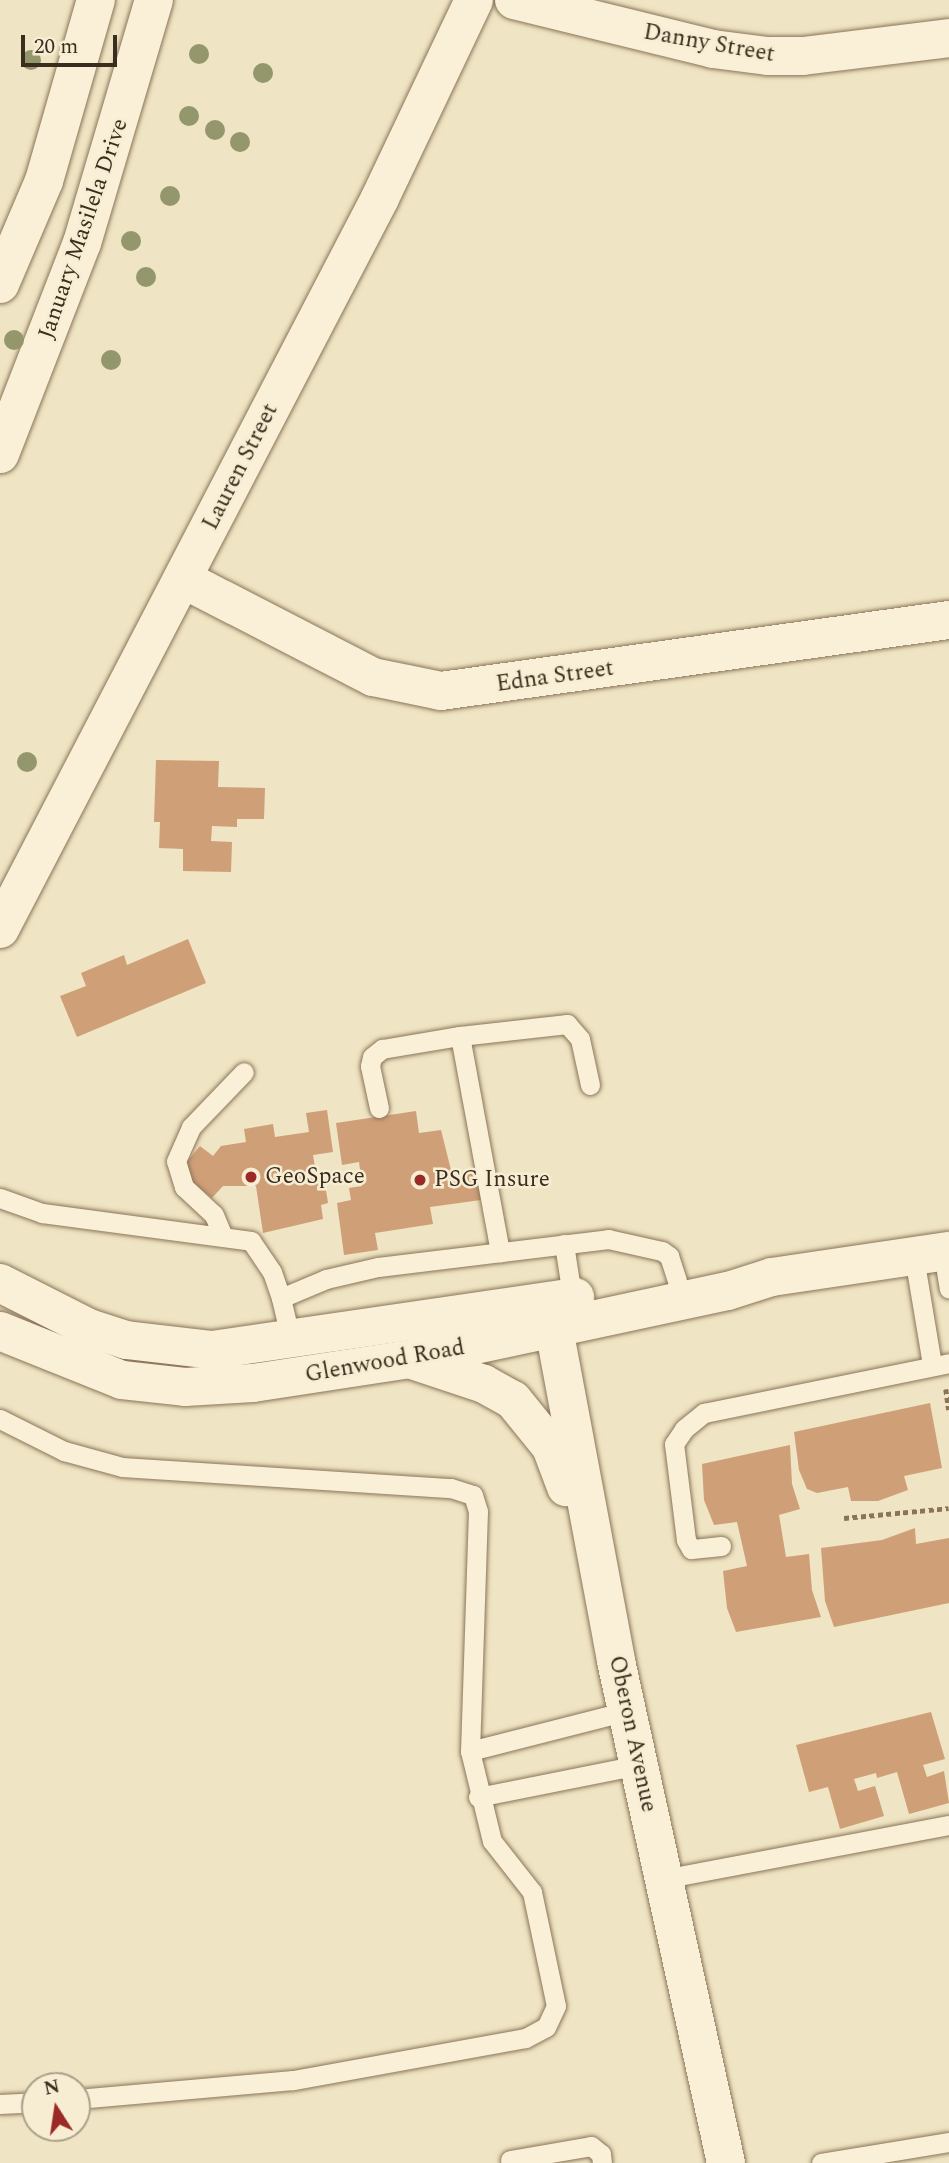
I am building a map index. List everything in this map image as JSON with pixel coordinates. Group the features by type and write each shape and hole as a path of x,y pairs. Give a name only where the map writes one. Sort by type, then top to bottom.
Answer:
{"street":[{"path":"0,284 44,181 96,0"},
{"name":"January Masilela Drive","path":"0,454 82,243 154,0"},
{"name":"Lauren Street","path":"0,929 429,100 474,0"},
{"name":"Danny Street","path":"514,0 713,49 768,55 803,56 949,38"},
{"name":"Edna Street","path":"183,579 373,677 441,691 949,620"},
{"name":"Glenwood Road","path":"0,1283 89,1328 153,1346 212,1350 563,1313 772,1277 935,1254"},
{"name":"Glenwood Road","path":"0,1331 122,1380 196,1387 296,1378 410,1359 677,1281 740,1275 772,1277"},
{"name":"Oberon Avenue","path":"563,1313 616,1661 726,2163"},
{"path":"410,1359 484,1384 513,1400 537,1425 562,1475 616,1661"}],"lane":[{"path":"379,1108 370,1066 372,1057 382,1049 568,1024 580,1039 590,1085"},
{"path":"460,1037 500,1252"},
{"path":"222,1234 214,1214 184,1187 176,1161 191,1127 244,1072"},
{"path":"0,1198 42,1213 222,1234 251,1241 272,1272 281,1298 296,1378"},
{"path":"281,1298 326,1279 379,1267 608,1239 639,1244 669,1256 677,1281"},
{"path":"563,1313 564,1244"},
{"path":"935,1254 949,1289"},
{"path":"721,1546 691,1549 685,1539 674,1444 684,1429 704,1413 941,1364 935,1254"},
{"path":"0,1419 64,1451 122,1467 469,1492 478,1511 470,1751 478,1797 494,1846 528,1885 535,1903 556,2006 541,2031 525,2038 293,2080 91,2098"},
{"path":"470,1751 627,1711"},
{"path":"478,1797 639,1765"},
{"path":"663,1880 949,1825"},
{"path":"0,2104 21,2103"},
{"path":"821,2163 949,2142"},
{"path":"510,2160 591,2147 601,2154 602,2163"}],"path":[{"path":"844,1518 949,1508"}],"building":[{"path":"156,760 219,761 218,787 265,788 264,819 237,819 237,827 212,826 211,841 232,842 231,872 183,871 183,849 159,848 160,822 154,822"},
{"path":"188,939 206,983 77,1037 60,996 86,986 81,973 124,955 127,965"},
{"name":"GeoSpace","path":"327,1110 333,1152 313,1155 318,1185 325,1184 328,1203 321,1205 323,1219 263,1233 256,1186 223,1186 212,1198 179,1171 200,1146 213,1156 221,1146 246,1142 244,1129 273,1124 275,1137 309,1132 306,1113"},
{"name":"PSG Insure","path":"416,1111 419,1133 441,1130 452,1174 477,1170 481,1200 430,1207 433,1224 375,1233 378,1250 344,1255 337,1203 351,1200 349,1188 362,1186 359,1162 342,1165 336,1123"},
{"path":"930,1403 942,1468 904,1476 908,1490 878,1501 851,1501 848,1487 817,1493 807,1489 799,1470 794,1432"},
{"path":"790,1445 792,1484 800,1509 779,1515 786,1557 809,1554 812,1590 821,1617 736,1632 727,1608 723,1571 747,1566 737,1522 714,1525 704,1500 702,1464"},
{"path":"915,1528 916,1544 949,1538 949,1603 834,1627 825,1601 821,1548 882,1540"},
{"path":"931,1712 945,1759 923,1765 927,1777 944,1771 949,1803 909,1814 897,1772 877,1778 876,1773 854,1779 858,1791 875,1786 884,1816 840,1829 828,1787 809,1792 796,1745"}],"place":[{"name":"GeoSpace","path":"251,1177"},
{"name":"PSG Insure","path":"420,1180"}]}
